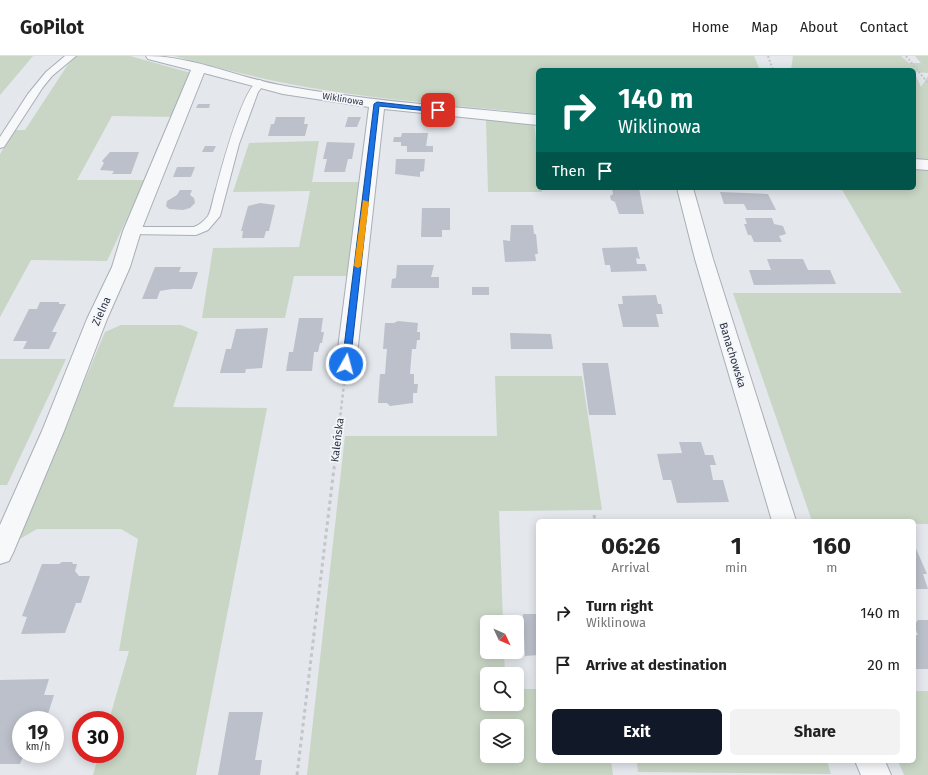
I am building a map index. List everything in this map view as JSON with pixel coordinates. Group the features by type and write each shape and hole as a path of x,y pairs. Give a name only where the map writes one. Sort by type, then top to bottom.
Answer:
{"street":[{"name":"Wiklinowa","path":"152,56 283,90 377,104 536,120"},
{"name":"Zielna","path":"0,553 53,431 97,319 121,267 132,231 199,68"},
{"path":"346,364 377,104"},
{"path":"916,164 928,165"},
{"name":"Banachowska","path":"686,190 704,259 783,519"},
{"path":"871,763 876,775"}],"lane":[{"path":"0,145 44,77 71,56"},
{"path":"132,231 196,231 209,223 214,216 234,144 253,91 260,83"}],"path":[{"path":"768,56 772,68"},
{"path":"906,56 916,68"},
{"path":"916,68 928,83"},
{"name":"Kaleńska","path":"297,775 346,364"}],"green space":[{"path":"0,56 33,56 0,95"},
{"path":"76,56 130,56 191,73 175,117 112,116 77,180 145,180 107,261 31,260 0,317 0,154 15,130 25,130 67,66"},
{"path":"174,56 754,56 759,68 536,68 536,114 345,93 281,82 209,66"},
{"path":"793,56 901,56 909,63 921,63 915,56 928,56 928,73 916,72 916,68 791,68"},
{"path":"916,76 921,87 928,76 928,524 916,524 916,519 811,519 733,293 902,293 842,190 916,190"},
{"path":"486,120 534,123 536,140 536,190 542,190 542,192 488,192"},
{"path":"319,141 312,182 359,182 348,276 294,276 285,318 202,318 213,248 299,247 310,191 233,192 249,143"},
{"path":"121,325 181,325 198,332 173,407 267,408 196,775 93,775 96,763 124,763 124,711 112,711 129,651 119,651 138,539 121,529 37,529 18,540 105,332"},
{"path":"0,359 66,359 7,485 0,485"},
{"path":"495,376 582,376 602,510 499,511 503,615 480,615 480,659 504,659 505,667 480,667 480,711 524,711 524,689 536,689 536,763 611,763 613,775 307,775 345,436 497,436"},
{"path":"916,691 928,691 928,775 904,775 899,763 916,763"},
{"path":"637,763 828,763 831,774 638,772"}],"building":[{"path":"198,104 210,104 209,108 196,108"},
{"path":"276,117 305,117 304,124 308,124 305,136 268,136 271,124 274,124"},
{"path":"348,117 361,117 357,127 345,127"},
{"path":"402,133 428,133 426,146 433,146 433,152 407,152 407,146 401,146 401,142 393,142 394,137 401,137"},
{"path":"327,142 355,143 352,159 348,159 345,172 324,172 327,159 323,159"},
{"path":"205,146 216,146 213,152 202,152"},
{"path":"110,152 139,152 131,174 112,174 114,171 100,170 104,163 102,161"},
{"path":"396,159 425,159 424,171 420,172 420,177 395,174"},
{"path":"177,167 195,167 191,177 173,177"},
{"path":"180,190 192,190 190,195 194,198 195,203 190,208 183,210 169,209 166,206 167,201 177,195"},
{"path":"612,190 639,190 644,214 619,214 615,202 611,200 610,196 613,194"},
{"path":"720,192 768,194 776,210 747,210 744,204 724,204"},
{"path":"260,203 275,205 269,231 266,231 264,238 242,238 243,231 241,231 248,206"},
{"path":"422,208 450,208 450,230 442,230 442,237 421,237"},
{"path":"745,218 772,218 774,224 783,226 786,234 779,236 782,242 754,242 751,235 748,235 744,224 747,224"},
{"path":"511,225 533,225 534,234 536,234 538,254 535,254 536,261 505,262 503,240 510,241"},
{"path":"637,247 640,259 636,258 637,264 645,264 647,271 611,272 610,265 605,265 602,248"},
{"path":"767,259 803,259 808,270 830,270 836,284 754,285 749,270 771,270"},
{"path":"397,265 434,265 431,277 439,277 439,288 391,288 392,279 396,278"},
{"path":"155,267 181,267 179,272 198,272 192,289 172,289 160,291 157,299 142,299"},
{"path":"472,287 489,287 489,295 472,295"},
{"path":"656,295 658,304 661,304 663,314 656,314 659,327 623,327 618,304 623,304 622,296"},
{"path":"40,302 59,302 59,304 66,304 52,332 57,332 49,349 23,349 27,341 13,341 29,309 37,309"},
{"path":"299,318 323,318 321,332 324,332 322,343 320,343 318,352 314,352 312,371 286,371 289,352 293,352"},
{"path":"398,321 418,323 417,332 420,332 420,340 417,340 416,349 412,349 410,374 414,374 414,384 418,384 417,393 413,393 413,403 390,406 387,403 378,403 380,374 385,374 387,349 383,349 385,323 394,323"},
{"path":"268,328 262,368 246,369 245,373 220,373 226,349 231,349 236,329"},
{"path":"510,333 551,334 553,349 511,349"},
{"path":"582,363 608,363 616,415 589,415"},
{"path":"679,442 701,442 705,455 713,455 716,465 710,465 713,480 723,480 729,502 677,503 671,480 663,480 657,454 682,453"},
{"path":"916,549 927,574 923,574 928,589 916,589"},
{"path":"62,562 72,562 73,564 77,564 75,571 79,576 90,576 81,603 76,603 65,633 21,634 27,617 22,616 42,564 59,564"},
{"path":"523,614 536,614 536,655 525,656"},
{"path":"918,620 928,620 928,669 916,669 916,635 918,635 916,622"},
{"path":"49,679 44,695 54,695 49,711 12,711 12,763 20,764 0,764 0,680"},
{"path":"229,712 263,712 255,760 262,760 260,775 218,775"}],"slow traffic":[{"path":"358,266 365,202"}],"route":[{"path":"346,364 377,104 438,110"}]}
